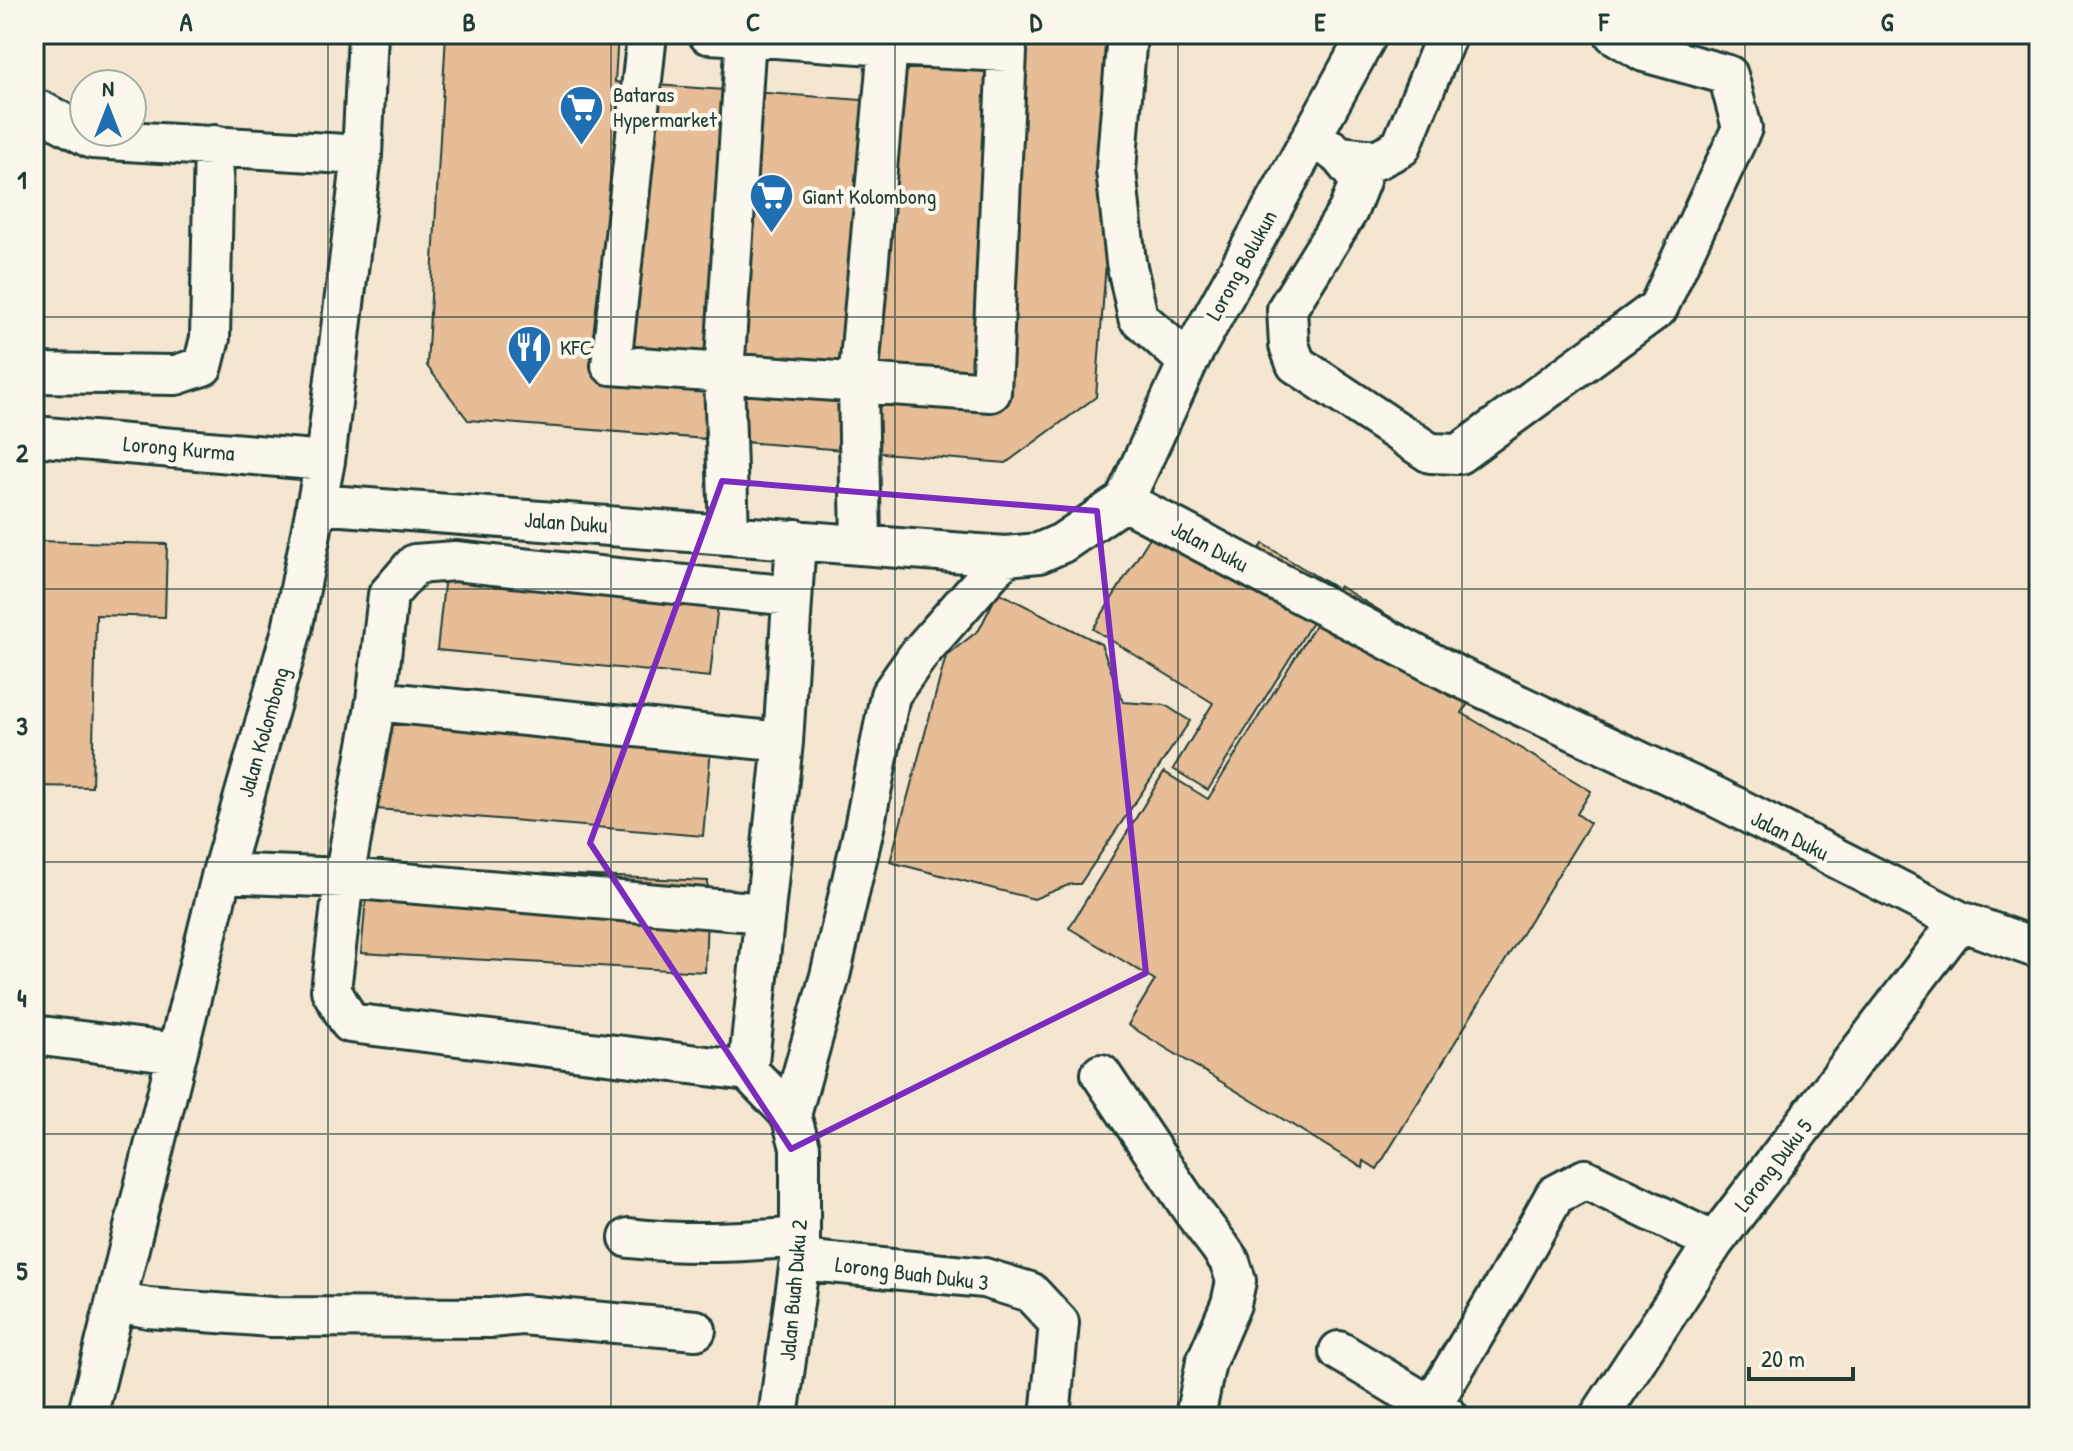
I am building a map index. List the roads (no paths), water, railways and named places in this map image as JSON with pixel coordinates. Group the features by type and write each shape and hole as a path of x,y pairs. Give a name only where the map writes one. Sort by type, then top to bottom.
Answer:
{"street":[{"path":"647,34 611,365 991,392 1007,52 708,34"},
{"path":"1127,34 1116,170 1126,262 1138,317 1188,362"},
{"name":"Lorong Bolukun","path":"1124,501 1188,362 1326,146 1368,34"},
{"path":"1326,146 1376,160 1401,147 1447,34"},
{"path":"1326,146 1360,181 1348,211 1287,309 1289,345 1296,364 1430,453 1459,454 1658,308 1742,128 1728,75 1644,52 1614,34"},
{"path":"729,534 724,374 746,36"},
{"name":"Jalan Kolombong","path":"87,1417 222,873 292,630 325,461 362,155 372,38"},
{"path":"861,544 858,383 888,46"},
{"path":"34,110 92,139 362,155"},
{"path":"34,373 176,375 203,366 210,338 214,145"},
{"name":"Lorong Kurma","path":"34,436 325,461"},
{"name":"Jalan Duku","path":"316,504 1005,556 1039,553 1062,543 1124,501 1455,675 1714,796 1960,921 2039,949"},
{"path":"748,1071 783,742 796,539"},
{"path":"792,596 455,561 415,564 388,595 376,701 344,878 331,990 350,1023 748,1071 791,1115 830,976 890,695 919,654 1005,556"},
{"path":"376,701 783,742"},
{"path":"222,873 344,878 765,913"},
{"name":"Lorong Duku 5","path":"1599,1417 1714,1242 1960,921"},
{"path":"34,1035 177,1053"},
{"path":"1101,1074 1225,1255 1236,1281 1231,1304 1206,1362 1195,1417"},
{"name":"Jalan Buah Duku 2","path":"778,1417 800,1248 800,1147 791,1115"},
{"path":"1339,1351 1440,1411 1555,1195 1585,1179 1714,1242"},
{"name":"Lorong Buah Duku 3","path":"629,1238 675,1244 735,1242 800,1248 984,1278 1030,1292 1059,1323 1050,1417"},
{"path":"117,1302 148,1308 271,1317 491,1318 522,1315 696,1330"}],"place":[{"name":"Bataras Hypermarket","path":"582,146"},
{"name":"Giant Kolombong","path":"771,235"},
{"name":"KFC","path":"529,386"}]}
